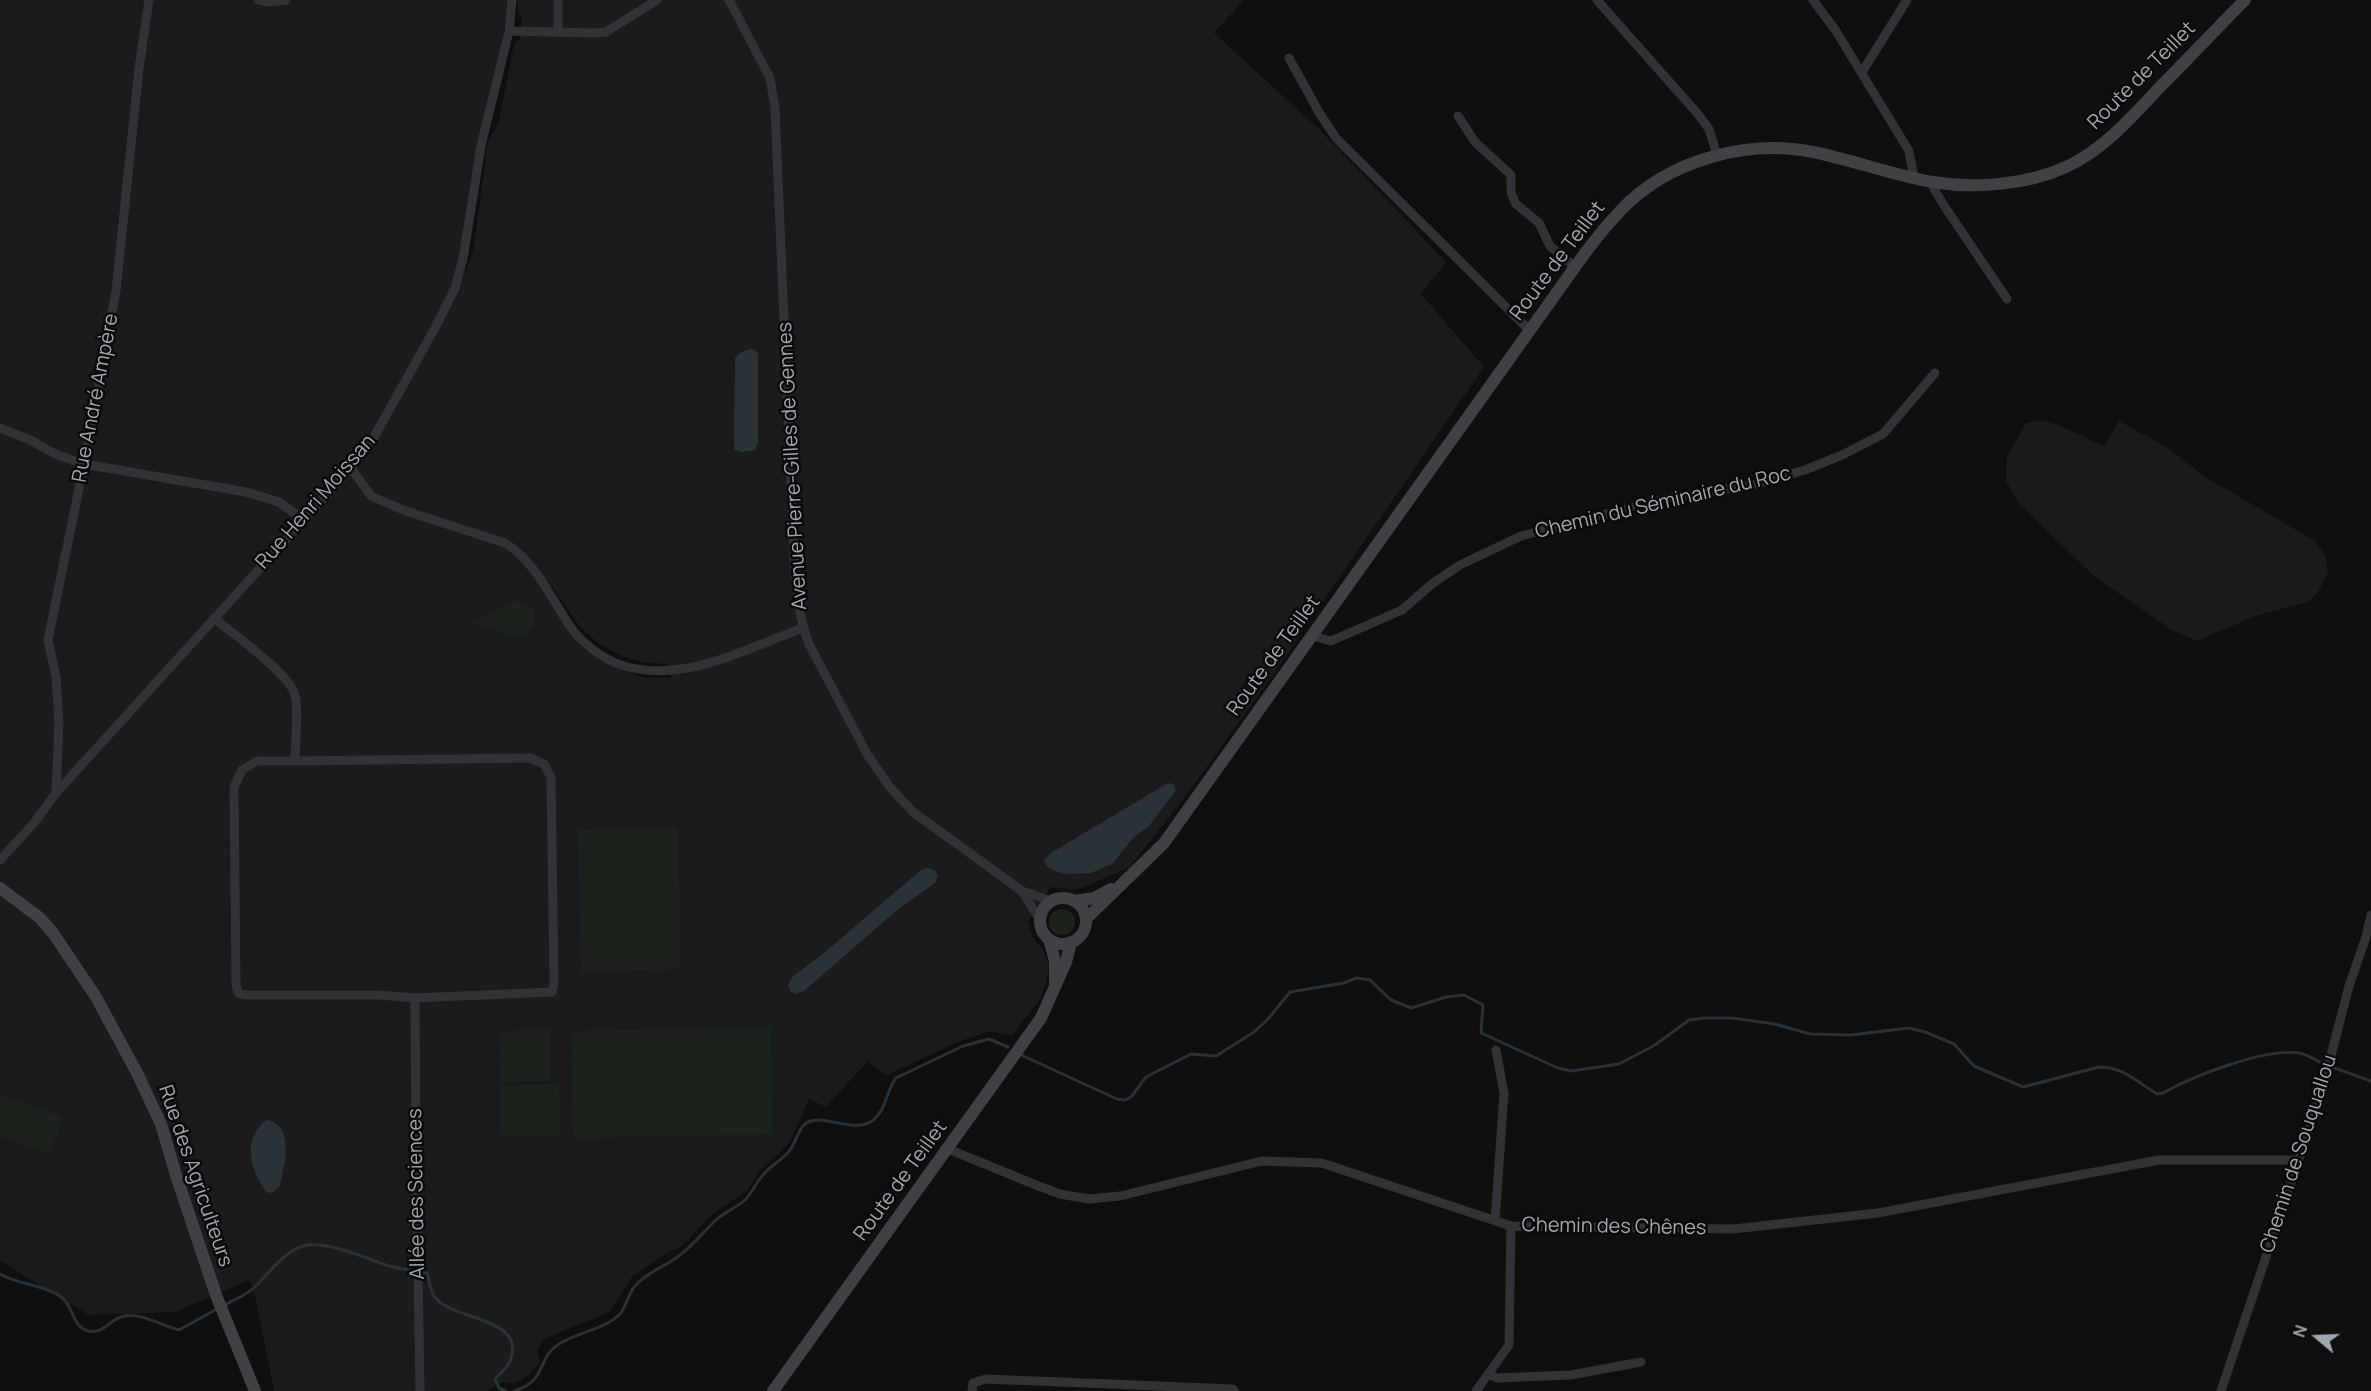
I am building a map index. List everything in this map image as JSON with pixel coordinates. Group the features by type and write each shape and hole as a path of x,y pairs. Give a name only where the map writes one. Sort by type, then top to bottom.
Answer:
{"main road":[{"name":"Route de Teillet","path":"1086,919 1164,843 1575,267 1622,209 1652,184 1684,166 1717,155 1781,148 1813,152 1933,182 1976,185 2031,178 2066,167 2092,151 2126,123 2245,0"},
{"name":"Route de Teillet","path":"1075,902 1094,898 1125,882"},
{"name":"Rue des Agriculteurs","path":"0,888 40,918 53,933 96,997 137,1073 161,1124 216,1296 255,1391"},
{"path":"1063,898 1075,902 1084,912 1086,919 1080,936 1063,944 1049,939 1042,931 1040,920 1045,906 1051,901 1063,898"},
{"path":"0,899 15,900"},
{"name":"Route de Teillet","path":"1049,939 1055,961 1054,990"},
{"name":"Route de Teillet","path":"773,1391 1041,1018 1066,962 1071,942"}],"street":[{"name":"Rue André Ampère","path":"56,794 59,722 56,677 48,640 116,291 139,68 149,0"},
{"path":"258,0 270,2 286,0"},
{"name":"Rue Henri Moissan","path":"0,860 34,823 56,794 351,468 375,437 455,288 463,259 481,146 509,31 512,0"},
{"path":"558,0 558,31"},
{"path":"509,31 606,32 657,0"},
{"name":"Avenue Pierre-Gilles de Gennes","path":"729,0 770,78 775,108 794,556 797,603 808,644 867,754 889,786 913,812 1022,891 1051,901"},
{"path":"1597,0 1697,113 1709,129 1717,155"},
{"path":"1813,0 1836,31 1909,151 1914,178"},
{"path":"1862,72 1907,0"},
{"path":"1289,58 1336,138 1529,330"},
{"path":"1458,116 1475,142 1511,175 1511,193 1516,204 1539,223 1550,246 1575,267"},
{"path":"1933,182 1934,189 1945,207 2007,299"},
{"name":"Chemin du Séminaire du Roc","path":"1313,636 1331,641 1402,610 1433,583 1460,565 1521,536 1664,499 1757,484 1805,471 1883,434 1935,374"},
{"path":"0,428 30,440 55,454 84,464 246,492 279,502 304,520"},
{"path":"351,468 371,496 413,513 505,543 519,552 531,565 574,632 591,649 612,661 635,669 660,672 696,666 803,628"},
{"path":"214,618 279,672 292,687 296,697 295,761"},
{"path":"530,758 544,764 551,777 554,981 552,992 416,998 379,995 244,995 238,993 234,787 242,770 257,761 530,758"},
{"name":"Avenue Pierre-Gilles de Gennes","path":"1022,891 1040,920"},
{"name":"Chemin de Souquallou","path":"2221,1391 2322,1089 2349,986 2371,915"},
{"name":"Allée des Sciences","path":"416,998 420,1391"},
{"path":"1495,1221 1504,1093 1496,1050"},
{"name":"Chemin des Chênes","path":"948,1149 1060,1194 1089,1199 1120,1196 1262,1161 1322,1163 1511,1226 1732,1229 1878,1213 2159,1160 2298,1160"},
{"path":"1476,1391 1509,1345 1511,1226"},
{"path":"1488,1374 1497,1378 1571,1375 1641,1362"},
{"path":"972,1391 973,1383 986,1379 1162,1388 1233,1389 1234,1391"}],"shaded area":[{"path":"0,0 509,0 462,281 473,252 488,141 498,124 514,45 520,38 522,18 518,13 518,0 1244,0 1214,33 1319,129 1446,262 1421,294 1484,367 1272,676 1185,797 1129,868 1076,890 1051,887 1028,921 1033,937 1044,952 1049,966 1046,984 1040,999 1012,1036 990,1031 957,1042 887,1075 867,1062 826,1107 809,1099 790,1141 761,1169 747,1191 710,1216 682,1246 664,1255 632,1277 609,1312 544,1339 537,1351 540,1363 522,1380 510,1384 503,1382 486,1391 274,1391 254,1292 249,1280 175,1312 89,1315 0,1261","holes":["547,579 580,627 598,643 621,656 646,663 669,664 671,678 643,677 624,671 586,651 575,640"]},
{"path":"756,350 758,355 758,442 755,450 741,452 734,449 735,358 741,352"},
{"path":"2040,420 2059,425 2104,446 2119,421 2165,446 2207,478 2315,541 2326,556 2328,573 2318,592 2308,602 2255,616 2197,641 2172,630 2095,577 2019,504 2006,481 2007,457 2026,423"},
{"path":"512,601 523,602 534,610 534,624 524,636 509,637 489,628 469,623 469,621 490,615"},
{"path":"1168,783 1173,784 1176,790 1149,826 1134,837 1112,864 1091,873 1063,874 1049,868 1043,861 1051,853"},
{"path":"678,827 681,969 581,972 578,830"},
{"path":"927,868 938,875 936,882 897,910 804,991 796,994 790,991 788,985 792,977 824,953 921,870"},
{"path":"1062,909 1071,913 1075,922 1071,931 1062,935 1053,931 1049,922 1053,913"},
{"path":"771,1027 772,1134 573,1138 571,1031"},
{"path":"550,1030 551,1081 500,1082 499,1031"},
{"path":"559,1084 560,1135 500,1135 500,1085"},
{"path":"0,1094 63,1117 50,1154 0,1136"},
{"path":"266,1120 275,1123 281,1130 286,1148 280,1186 272,1193 266,1192 256,1174 251,1155 253,1137"}],"waterway":[{"path":"1019,1054 1117,1099 1125,1100 1131,1097 1146,1077 1191,1054 1216,1056 1254,1032 1290,992 1344,983 1356,978 1370,980 1391,1000 1411,1008 1446,997 1464,995 1483,1005 1481,1033 1558,1068 1571,1071 1619,1064 1655,1045 1689,1020 1704,1018 1732,1018 1775,1024 1810,1034 1851,1035 1909,1028 1954,1044 1974,1066 2023,1087 2099,1067 2123,1072 2157,1094 2210,1072 2268,1055 2299,1053 2324,1064"},
{"path":"514,1391 525,1387 532,1381 547,1356 559,1344 614,1319 620,1314 639,1282 681,1254 719,1218 745,1200 767,1171 787,1154 801,1129 809,1121 864,1125 872,1121 881,1111 896,1078 963,1046 989,1039 1008,1047"},
{"path":"2332,1067 2371,1081"},
{"path":"223,1306 252,1290 293,1250 309,1245 331,1247 391,1266 427,1273 434,1296 443,1304 498,1327 508,1335 513,1346 510,1361 495,1379 499,1388 506,1391"},
{"path":"0,1274 60,1296 65,1300 78,1325 88,1331 98,1331 117,1319 128,1316 143,1317 179,1330 217,1309"}]}
